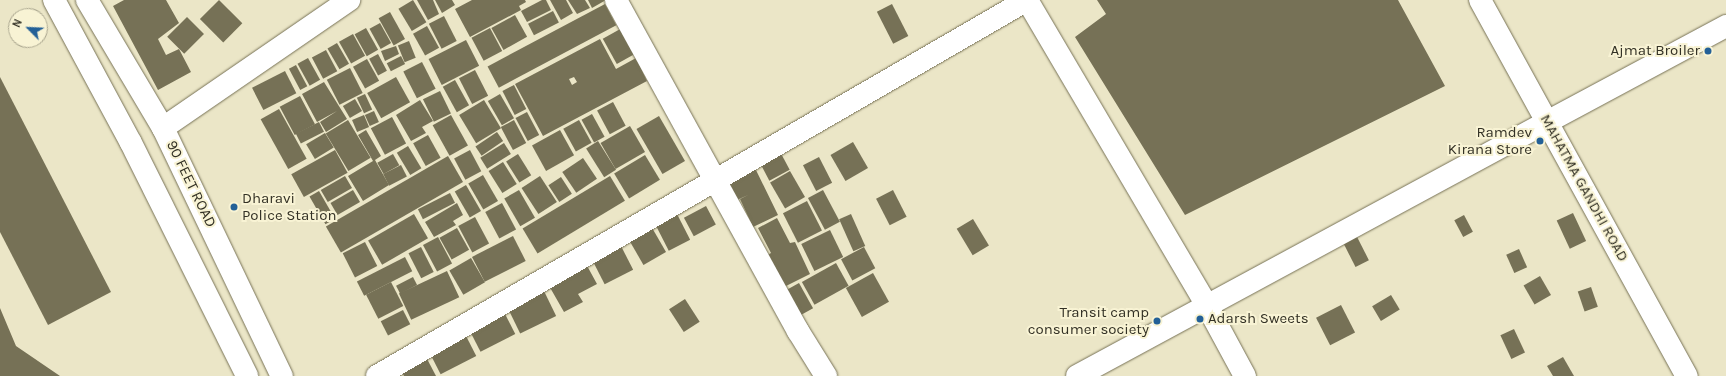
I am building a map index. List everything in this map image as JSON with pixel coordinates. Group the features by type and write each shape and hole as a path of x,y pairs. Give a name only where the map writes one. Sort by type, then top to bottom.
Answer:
{"street":[{"path":"54,0 162,204 247,376"},
{"name":"90 FEET ROAD","path":"87,0 163,128 282,376"},
{"path":"163,128 349,0"},
{"path":"616,0 798,331 826,376"},
{"path":"377,376 1027,0 1206,304 1245,376"},
{"name":"MAHATMA GANDHI ROAD","path":"1480,0 1687,376"},
{"path":"1076,376 1206,304 1726,26"},
{"path":"162,204 194,191"},
{"path":"232,347 262,333"}],"building":[{"path":"124,0 166,0 179,23 158,39 166,55 179,49 191,72 158,90 113,6"},
{"path":"219,0 242,23 223,42 200,19"},
{"path":"413,0 426,22 412,31 398,9"},
{"path":"417,0 433,0 439,14 428,20"},
{"path":"435,0 452,0 455,5 442,13"},
{"path":"472,0 525,0 526,2 519,6 521,10 470,37 455,9"},
{"path":"542,0 546,0 551,10 527,22 521,11"},
{"path":"550,0 566,0 573,13 561,20"},
{"path":"568,0 585,0 590,8 577,14"},
{"path":"588,0 606,0 592,8"},
{"path":"1097,0 1398,0 1445,86 1185,215 1075,37 1106,14"},
{"path":"605,4 616,25 499,88 488,66"},
{"path":"892,4 908,36 893,44 877,12"},
{"path":"553,11 559,23 534,35 528,24"},
{"path":"390,12 405,39 394,45 379,18"},
{"path":"515,15 527,37 504,50 491,28"},
{"path":"444,16 457,41 442,49 429,24"},
{"path":"187,17 204,34 184,54 167,37"},
{"path":"380,23 391,43 381,49 370,29"},
{"path":"427,26 439,48 425,56 413,34"},
{"path":"366,28 378,50 367,56 355,34"},
{"path":"490,28 502,51 484,61 471,38"},
{"path":"622,28 636,53 617,64 603,39"},
{"path":"353,34 365,56 351,64 339,42"},
{"path":"600,39 616,69 636,58 647,81 543,136 515,84","holes":["574,77 577,82 572,85 569,79"]},
{"path":"466,40 479,66 442,85 429,59"},
{"path":"409,41 416,58 405,62 398,45"},
{"path":"337,43 349,64 339,69 327,48"},
{"path":"396,46 399,54 385,61 381,51"},
{"path":"326,50 337,71 323,79 312,58"},
{"path":"378,54 387,71 378,75 369,59"},
{"path":"401,56 405,64 391,71 387,63"},
{"path":"308,58 320,80 310,86 298,64"},
{"path":"367,59 379,81 365,89 353,67"},
{"path":"422,62 436,89 417,98 403,72"},
{"path":"296,65 307,86 300,90 289,69"},
{"path":"350,68 363,93 340,105 327,80"},
{"path":"475,70 488,96 472,104 459,78"},
{"path":"285,71 296,93 263,110 252,88"},
{"path":"0,77 111,292 48,325 0,232"},
{"path":"396,77 410,102 381,118 367,93"},
{"path":"455,80 469,105 457,112 443,87"},
{"path":"324,82 347,119 326,132 320,122 337,111 317,122 302,94"},
{"path":"514,85 526,109 515,115 502,91"},
{"path":"440,91 451,113 434,122 423,99"},
{"path":"365,94 372,109 364,113 357,98"},
{"path":"500,94 514,118 502,125 488,101"},
{"path":"300,96 315,124 295,135 280,107"},
{"path":"355,99 362,111 350,118 343,106"},
{"path":"420,100 433,121 422,127 426,133 411,141 396,115"},
{"path":"484,100 501,128 476,143 459,115"},
{"path":"613,102 626,126 610,134 597,110"},
{"path":"279,109 307,159 288,169 261,119"},
{"path":"374,111 379,122 370,126 365,115"},
{"path":"527,112 539,135 528,141 516,118"},
{"path":"592,114 605,137 594,143 582,120"},
{"path":"364,115 369,127 357,132 352,120"},
{"path":"451,115 468,146 450,156 433,125"},
{"path":"659,116 685,161 662,174 636,129"},
{"path":"392,117 406,143 385,155 371,128"},
{"path":"348,120 371,158 348,171 326,133"},
{"path":"514,120 526,143 513,150 501,127"},
{"path":"579,120 592,143 576,151 563,129"},
{"path":"319,122 324,132 301,144 296,134"},
{"path":"630,126 645,152 616,169 601,143"},
{"path":"366,130 381,156 375,160 389,185 363,201 348,176 373,161 358,135"},
{"path":"560,130 574,155 546,171 532,146"},
{"path":"497,132 503,141 482,156 475,147"},
{"path":"325,133 334,148 315,159 306,144"},
{"path":"428,135 441,158 426,166 413,143"},
{"path":"598,141 616,170 604,177 586,148"},
{"path":"853,142 868,168 845,181 830,155"},
{"path":"504,143 511,154 487,169 480,158"},
{"path":"408,146 421,168 410,175 397,153"},
{"path":"777,146 790,170 769,181 757,157"},
{"path":"335,150 348,173 304,197 291,174"},
{"path":"470,150 481,171 465,180 454,158"},
{"path":"393,154 399,165 384,174 377,163"},
{"path":"518,154 531,175 519,183 506,161"},
{"path":"645,155 660,180 629,198 614,174"},
{"path":"448,156 463,182 341,252 326,227"},
{"path":"819,157 832,183 816,191 803,165"},
{"path":"583,158 597,179 576,193 562,172"},
{"path":"503,162 517,184 502,193 489,171"},
{"path":"401,165 407,177 389,186 383,174"},
{"path":"754,166 778,215 753,227 740,199 748,195 737,200 727,179"},
{"path":"790,171 805,197 785,208 770,182"},
{"path":"483,175 498,201 483,209 468,184"},
{"path":"345,176 352,188 328,202 321,190"},
{"path":"540,176 557,202 538,214 522,188"},
{"path":"610,176 625,201 538,253 523,229"},
{"path":"561,177 572,194 559,202 548,185"},
{"path":"466,185 481,211 470,217 455,192"},
{"path":"353,190 360,202 337,215 330,203"},
{"path":"519,190 535,218 520,226 504,198"},
{"path":"823,190 840,222 825,230 808,198"},
{"path":"893,190 907,217 890,225 876,199"},
{"path":"319,191 335,219 325,224 309,196"},
{"path":"450,193 455,203 423,219 418,209"},
{"path":"807,201 822,230 798,243 783,213"},
{"path":"457,203 463,215 453,221 456,225 434,237 425,222"},
{"path":"502,203 516,229 499,238 485,212"},
{"path":"706,206 716,225 694,236 684,218"},
{"path":"1573,213 1586,241 1570,249 1557,221"},
{"path":"414,214 428,238 382,265 368,241"},
{"path":"677,214 690,240 669,251 656,225"},
{"path":"851,214 865,246 853,251 839,219"},
{"path":"1464,215 1473,232 1463,237 1454,220"},
{"path":"475,217 489,243 472,252 458,226"},
{"path":"777,218 790,243 795,242 810,274 782,288 766,256 771,253 758,228"},
{"path":"973,219 989,246 973,255 957,229"},
{"path":"651,226 666,252 643,265 628,239"},
{"path":"457,228 469,250 452,260 440,238"},
{"path":"1353,229 1369,260 1356,267 1340,236"},
{"path":"830,230 843,257 814,271 801,244"},
{"path":"513,236 526,261 485,282 472,257"},
{"path":"438,237 452,263 437,271 423,245"},
{"path":"365,242 377,266 355,277 343,253"},
{"path":"620,244 633,270 605,284 591,259"},
{"path":"421,247 434,272 421,278 409,253"},
{"path":"864,247 875,268 852,280 841,259"},
{"path":"1519,249 1527,267 1514,273 1506,255"},
{"path":"405,257 412,271 364,296 357,282"},
{"path":"471,258 485,282 463,295 449,270"},
{"path":"585,262 597,284 578,294 583,302 564,312 548,284"},
{"path":"836,263 849,286 814,305 802,282"},
{"path":"447,271 459,297 411,320 399,293"},
{"path":"873,273 889,302 862,317 846,288"},
{"path":"1540,276 1551,295 1535,305 1524,286"},
{"path":"413,277 417,285 400,294 396,286"},
{"path":"391,282 403,306 378,319 366,295"},
{"path":"799,283 813,308 797,317 783,292"},
{"path":"1591,287 1598,307 1585,311 1578,292"},
{"path":"543,289 556,316 520,333 507,307"},
{"path":"1391,295 1400,310 1381,321 1372,306"},
{"path":"685,299 700,322 684,332 669,309"},
{"path":"1341,305 1355,333 1330,345 1316,318"},
{"path":"0,308 16,346 60,376 0,376"},
{"path":"403,310 410,324 388,336 381,321"},
{"path":"503,310 515,334 481,352 468,328"},
{"path":"1514,329 1525,353 1511,359 1500,335"},
{"path":"464,332 476,356 441,374 428,350"},
{"path":"425,355 436,376 404,376 400,368"},
{"path":"1563,357 1574,376 1553,376 1547,366"}],"place":[{"name":"Ajmat Broiler","path":"1708,51"},
{"name":"Ramdev Kirana Store","path":"1540,141"},
{"name":"Dharavi Police Station","path":"234,207"},
{"name":"Adarsh Sweets","path":"1200,319"},
{"name":"Transit camp consumer society","path":"1157,321"}]}
